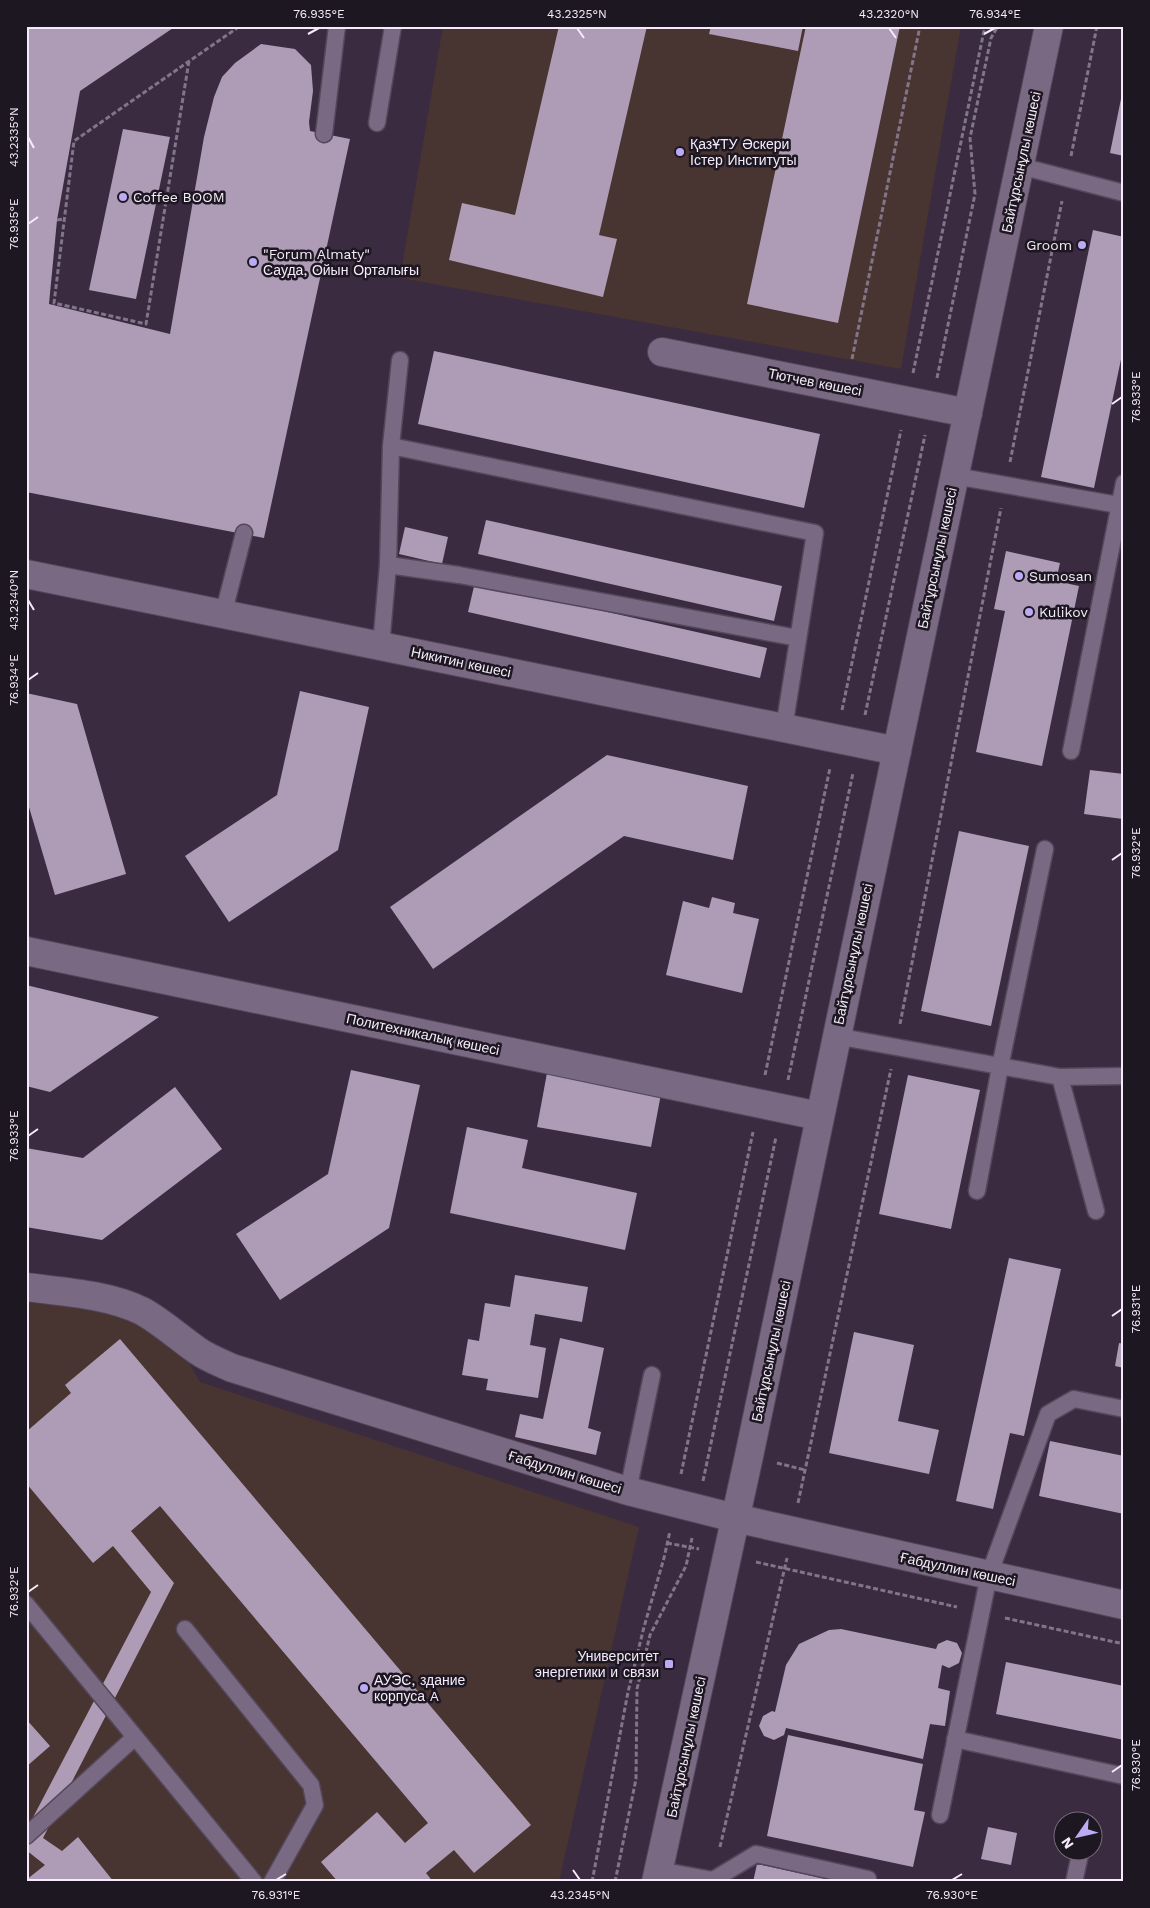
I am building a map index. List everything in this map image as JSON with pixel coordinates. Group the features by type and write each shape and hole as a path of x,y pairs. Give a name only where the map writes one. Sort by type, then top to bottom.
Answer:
{"street":[{"name":"Байтұрсынұлы көшесі","path":"658,1876 728,1556 1049,26"},
{"name":"Тютчев көшесі","path":"662,352 968,413"},
{"name":"Никитин көшесі","path":"26,574 897,751"},
{"name":"Политехникалық көшесі","path":"26,951 819,1116"},
{"name":"Ғабдуллин көшесі","path":"26,1287 80,1294 111,1301 141,1311 172,1331 199,1352 232,1368 628,1491 792,1532 1124,1605"}],"lane":[{"path":"324,134 337,26"},
{"path":"377,123 393,26"},
{"path":"1020,166 1124,193"},
{"path":"381,646 388,565 391,446 400,360"},
{"path":"391,446 815,533 784,728"},
{"path":"955,476 1121,506"},
{"path":"1071,751 1121,506 1124,482"},
{"path":"223,615 244,533"},
{"path":"388,565 459,575 798,638"},
{"path":"977,1190 1045,849"},
{"path":"836,1036 1060,1077 1124,1076"},
{"path":"1060,1077 1096,1211"},
{"path":"628,1491 652,1375"},
{"path":"940,1815 989,1576 1048,1414 1074,1399 1124,1409"},
{"path":"26,1604 254,1882"},
{"path":"186,1629 311,1785 315,1805 272,1882"},
{"path":"26,1836 136,1737"},
{"path":"955,1739 1124,1776"},
{"path":"658,1876 713,1880 756,1854 868,1879 868,1882"},
{"path":"1074,1882 1079,1860"}],"path":[{"path":"189,62 146,324 54,303 74,141 240,26"},
{"path":"846,388 920,26"},
{"path":"592,1882 628,1692 667,1542 686,1506 771,1106 919,403 985,26"},
{"path":"615,1882 636,1779 638,1689 650,1635 686,1566 690,1547 686,1506 919,403 975,194 970,138 991,38 998,26"},
{"path":"713,1880 785,1568 895,1047 1097,26"},
{"path":"57,220 63,219"},
{"path":"667,1542 959,1607"},
{"path":"998,1616 1124,1644"}],"shaded area":[{"name":"ҚазҰТУ Әскери Істер Институты","path":"443,26 961,26 901,369 400,278"},
{"path":"26,1291 137,1311 172,1332 200,1382 639,1527 559,1882 26,1882"}],"building":[{"name":"\"Forum Almaty\" Сауда, Ойын Орталығы","path":"26,26 176,26 80,91 57,220 49,304 170,334 204,137 214,97 222,77 235,63 261,44 295,49 311,65 313,91 309,122 310,131 350,139 264,538 26,492"},
{"path":"559,26 647,26 599,235 617,239 603,297 449,260 462,203 515,215"},
{"path":"711,26 803,26 798,51 709,34"},
{"path":"806,26 900,26 838,323 747,304"},
{"path":"1124,89 1124,156 1110,153"},
{"path":"123,129 170,137 136,299 89,290"},
{"path":"1093,230 1124,237 1124,345 1094,488 1041,477"},
{"path":"434,351 820,434 804,508 418,424"},
{"path":"486,520 782,586 774,621 478,554"},
{"path":"405,527 448,537 442,564 399,554"},
{"path":"1006,551 1060,563 1056,581 1079,586 1042,766 976,752 1005,611 994,609"},
{"path":"475,582 767,648 760,678 468,612"},
{"path":"300,691 369,707 338,850 229,922 185,856 277,795"},
{"path":"26,693 77,704 126,874 55,895 26,797"},
{"path":"607,755 748,786 733,860 624,836 433,969 390,907"},
{"path":"1090,770 1124,774 1123,819 1084,814"},
{"path":"959,831 1029,846 991,1026 921,1011"},
{"path":"712,897 735,903 733,913 759,919 742,993 666,975 683,901 709,908"},
{"path":"26,985 159,1017 50,1092 26,1086"},
{"path":"351,1070 420,1085 389,1228 280,1300 236,1234 328,1174"},
{"path":"547,1073 661,1094 651,1147 537,1127"},
{"path":"908,1075 980,1090 951,1229 879,1214"},
{"path":"175,1087 222,1149 102,1240 26,1227 26,1148 83,1158"},
{"path":"467,1127 528,1140 522,1168 637,1193 625,1250 450,1213"},
{"path":"1009,1258 1061,1269 1024,1436 1010,1433 993,1509 956,1501"},
{"path":"515,1275 588,1287 582,1322 535,1314 530,1345 546,1348 538,1398 486,1390 488,1379 462,1375 468,1339 479,1341 485,1303 510,1307"},
{"path":"854,1332 914,1345 898,1421 939,1430 929,1474 829,1453"},
{"path":"560,1338 604,1348 588,1428 601,1432 596,1455 515,1437 520,1414 543,1419"},
{"name":"АУЭС, здание корпуса A","path":"120,1339 531,1825 474,1873 454,1850 426,1873 433,1882 338,1882 321,1862 377,1812 405,1843 428,1823 160,1506 131,1531 174,1583 43,1838 62,1851 78,1837 114,1882 26,1882 45,1865 26,1850 26,1825 28,1827 151,1592 113,1546 93,1563 26,1483 26,1432 71,1393 65,1385"},
{"path":"1119,1343 1124,1344 1124,1368 1115,1366"},
{"path":"1050,1441 1124,1456 1124,1514 1039,1496"},
{"path":"841,1629 936,1649 938,1644 947,1640 957,1643 962,1653 959,1663 949,1668 942,1665 938,1688 950,1691 945,1726 930,1724 923,1759 786,1728 784,1735 774,1740 764,1736 759,1726 763,1716 772,1711 775,1712 786,1665 799,1644 829,1630"},
{"path":"1006,1662 1124,1686 1124,1740 996,1714"},
{"path":"26,1719 50,1746 26,1767"},
{"path":"788,1735 923,1764 914,1810 925,1812 913,1867 767,1836"},
{"path":"988,1827 1017,1833 1011,1865 981,1859"},
{"path":"757,1864 835,1881 835,1882 753,1882"}],"place":[{"name":"ҚазҰТУ Әскери Істер Институты","path":"680,152"},
{"name":"Coffee BOOM","path":"123,197"},
{"name":"Groom","path":"1082,245"},
{"name":"\"Forum Almaty\" Сауда, Ойын Орталығы","path":"253,262"},
{"name":"Sumosan","path":"1019,576"},
{"name":"Kulikov","path":"1029,612"},
{"name":"Университет энергетики и связи","path":"669,1664"},
{"name":"АУЭС, здание корпуса A","path":"364,1688"}]}
